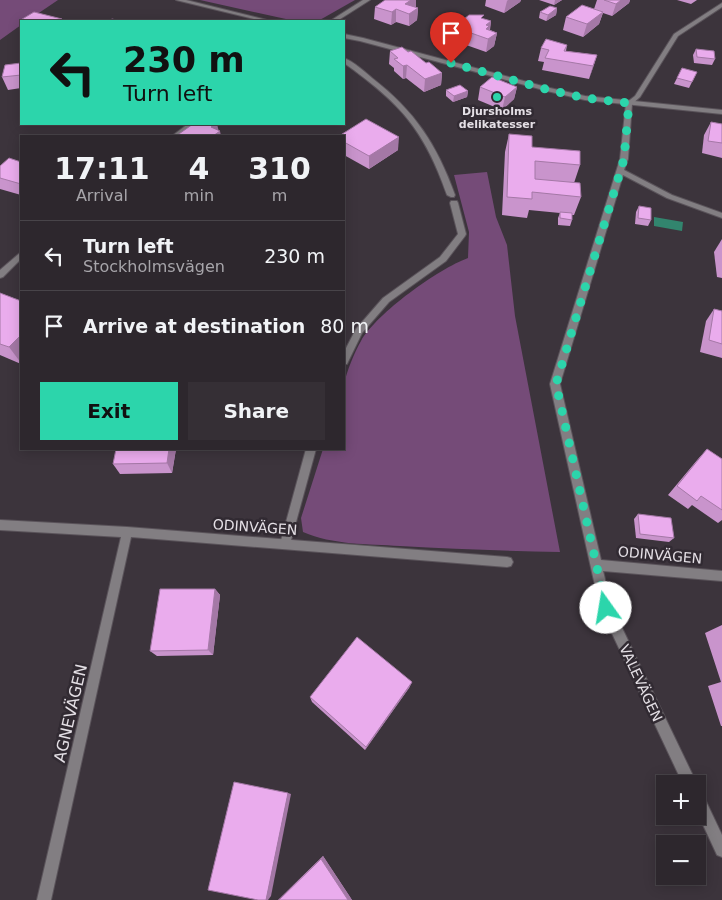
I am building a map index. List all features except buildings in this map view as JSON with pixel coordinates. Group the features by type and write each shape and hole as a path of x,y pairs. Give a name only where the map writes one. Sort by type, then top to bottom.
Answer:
{"street":[{"path":"178,0 264,20"},
{"path":"335,20 367,0"},
{"path":"629,103 637,97 676,35 722,5"},
{"path":"345,36 585,98 722,112"},
{"path":"345,61 374,81 414,117 431,145 445,174 462,234 443,259 386,300 359,331 345,360"},
{"name":"VALEVÄGEN","path":"629,103 624,159 556,384 606,608 686,775"},
{"path":"176,135 191,125"},
{"path":"620,170 667,197 687,206 722,216"},
{"path":"0,275 20,256"},
{"path":"285,544 311,450"},
{"name":"ODINVÄGEN","path":"0,525 127,532 507,562"},
{"name":"AGNEVÄGEN","path":"44,900 127,532"},
{"name":"ODINVÄGEN","path":"595,565 722,576"},
{"path":"706,817 722,850"}],"shaded area":[{"path":"0,0 58,0 28,20 20,20 20,26 0,40"},
{"path":"200,0 355,0 320,20 290,20"},
{"path":"487,172 496,217 507,245 515,316 560,552 363,544 338,542 303,532 301,518 323,450 345,450 345,379 353,356 361,341 380,318 409,293 441,272 468,258 469,232 454,175"},
{"path":"654,217 683,222 682,231 654,226"}],"place":[{"name":"Djursholms delikatesser","path":"497,97"}],"route":[{"path":"451,63 549,90 585,98 629,103 624,159 594,252 556,384 606,608"}]}
